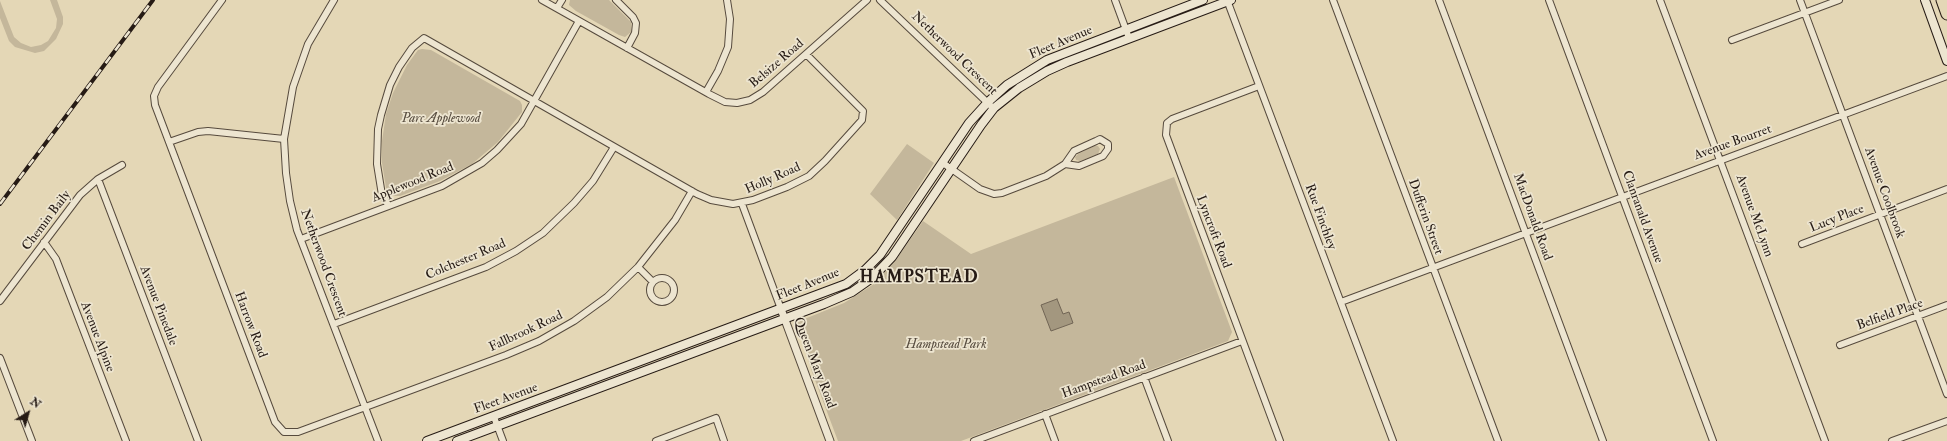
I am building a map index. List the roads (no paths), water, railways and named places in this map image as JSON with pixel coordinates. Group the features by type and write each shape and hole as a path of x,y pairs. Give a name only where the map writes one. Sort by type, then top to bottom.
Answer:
{"highway":[{"path":"1942,0 1947,14"}],"main road":[{"name":"Fleet Avenue","path":"427,441 846,284 866,270 888,244 969,123 988,102 1007,85 1033,66 1062,53 1203,0"},
{"name":"Fleet Avenue","path":"456,441 784,319 852,292 878,272 892,257 950,169 994,108 1020,88 1047,71 1229,0"},
{"path":"1925,0 1947,61"}],"street":[{"name":"Harrow Road","path":"222,0 158,87 154,96 155,106 278,426 289,433 298,432 365,408"},
{"name":"Netherwood Crescent","path":"334,0 314,32 299,68 288,107 284,139 287,186 293,214 301,239 378,441"},
{"name":"Belsize Road","path":"542,0 706,92 725,102 736,103 750,100 763,92 867,0"},
{"path":"557,8 562,0"},
{"path":"616,0 633,17 636,23 635,33 627,48"},
{"path":"706,92 728,47 730,19 727,0"},
{"name":"Netherwood Crescent","path":"880,0 994,108"},
{"path":"1115,0 1130,38"},
{"name":"Rue Finchley","path":"1229,0 1259,86 1393,441"},
{"name":"Dufferin Street","path":"1332,0 1498,441"},
{"name":"MacDonald Road","path":"1439,0 1603,441"},
{"name":"Clanranald Avenue","path":"1549,0 1713,441"},
{"name":"Avenue McLynn","path":"1660,0 1716,150 1721,159 1825,441"},
{"name":"Avenue Coolbrook","path":"1800,0 1947,394"},
{"path":"1732,40 1839,0"},
{"name":"Applewood Road","path":"301,239 442,186 482,163 521,124 579,21"},
{"name":"Holly Road","path":"388,206 383,196 378,174 378,129 390,85 405,57 416,44 424,38 692,191 715,201 742,204 787,187 809,176 825,161 862,120 863,111 806,54"},
{"name":"Avenue Bourret","path":"1526,232 1947,76"},
{"name":"Lyncroft Road","path":"1259,86 1172,119 1168,123 1166,129 1167,140 1280,441"},
{"path":"169,142 198,132 208,131 284,139"},
{"path":"942,163 980,189 994,194 1002,193 1046,176 1065,164 1074,151 1090,143 1100,140 1108,144 1108,149 1103,156 1079,166 1065,164"},
{"name":"Colchester Road","path":"334,324 486,266 530,243 551,226 574,203 593,181 614,147"},
{"name":"Chemin Baily","path":"0,302 80,195 98,179 122,165"},
{"name":"Avenue Pinedale","path":"98,179 198,441"},
{"name":"Lucy Place","path":"1802,244 1947,189"},
{"name":"Fallbrook Road","path":"365,408 506,355 539,341 585,314 622,284 638,267 675,220 692,191"},
{"name":"Queen Mary Road","path":"742,204 830,441"},
{"path":"1341,302 1526,232"},
{"name":"Avenue Alpine","path":"44,242 56,260 126,441"},
{"path":"638,267 653,282"},
{"path":"664,278 671,282 674,290 672,298 662,302 654,300 650,289 653,282 664,278"},
{"name":"Belfield Place","path":"1840,345 1947,305"},
{"name":"Hampstead Road","path":"974,441 1242,341"},
{"path":"0,358 32,441"},
{"path":"1144,377 1168,441"},
{"path":"1045,414 1055,441"},
{"path":"494,417 503,441"},
{"path":"656,441 716,418 724,441"},
{"path":"1892,441 1947,421"}],"railway":[{"path":"0,204 153,0"}],"district":[{"name":"HAMPSTEAD","path":"919,278"}],"park label":[{"name":"Parc Applewood","path":"441,119"},
{"name":"Hampstead Park","path":"946,345"}]}
